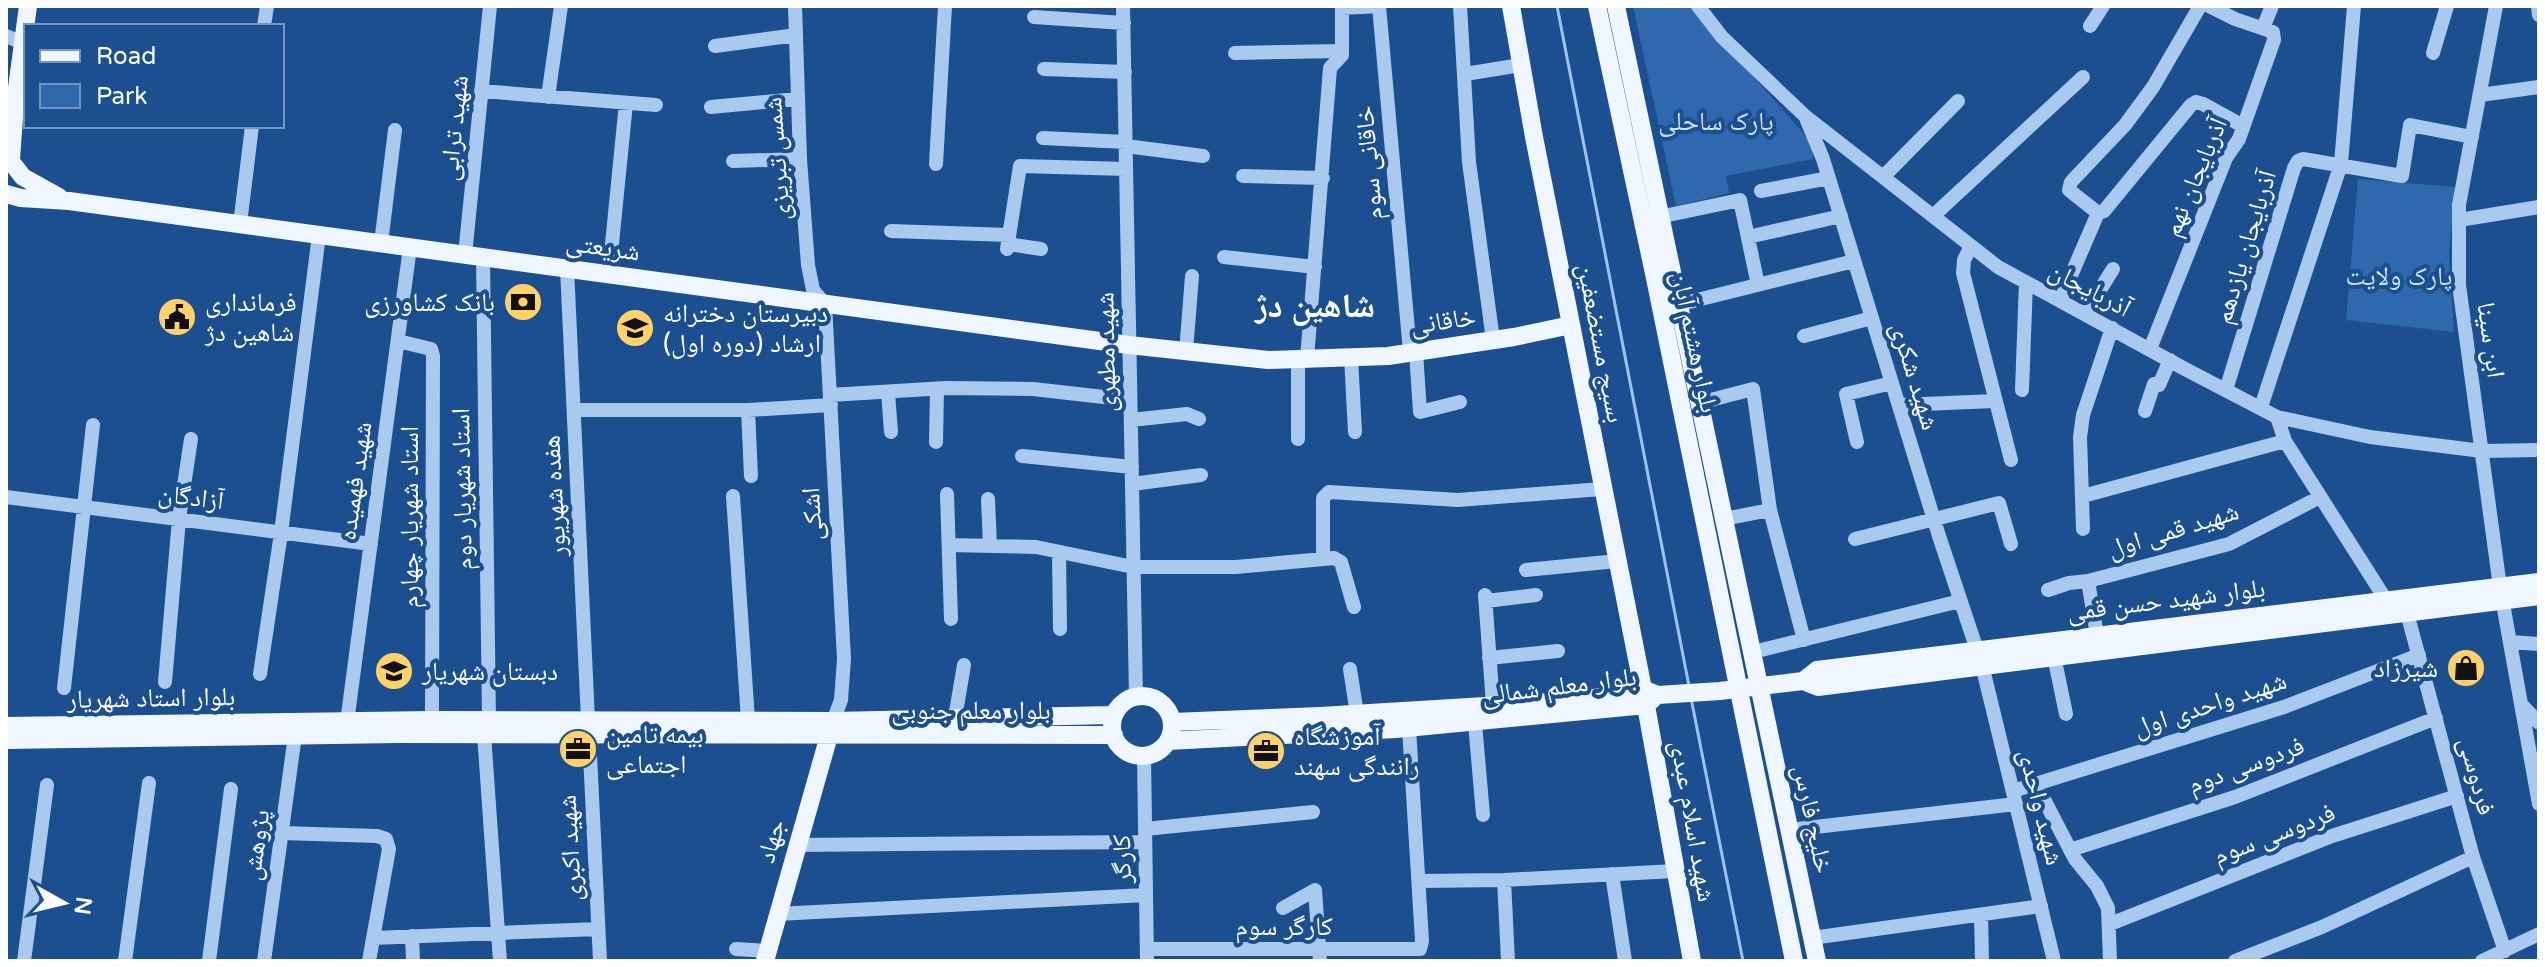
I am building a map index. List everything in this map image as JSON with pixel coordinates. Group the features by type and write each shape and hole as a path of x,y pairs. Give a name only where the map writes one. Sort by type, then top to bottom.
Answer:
{"main road":[{"path":"6,184 12,176 11,108 15,39 28,6"},
{"name":"بسیج مستضعفین","path":"1511,6 1634,651 1655,696"},
{"name":"بلوار هشتم آبان","path":"1597,6 1659,217 1729,690"},
{"name":"بلوار هشتم آبان","path":"1616,6 1629,113 1670,307 1699,403 1761,687"},
{"name":"شریعتی","path":"10,158 23,177 69,201"},
{"name":"شریعتی","path":"6,194 1129,345"},
{"name":"خاقانی","path":"1129,345 1268,360 1351,357 1413,352 1571,325"},
{"name":"بلوار شهید حسن قمی","path":"1979,658 2054,656 2407,613 2502,594 2539,582"},
{"name":"بلوار شهید حسن قمی","path":"1655,696 1803,681 1818,687 2097,635 2386,600 2502,594 2539,596"},
{"path":"1604,697 1626,676 1634,651"},
{"name":"خلیج فارس","path":"1761,687 1817,961"},
{"name":"خلیج فارس","path":"1729,690 1794,961"},
{"name":"بلوار معلم شمالی","path":"1168,741 1475,723 1505,709 1604,697 1655,696"},
{"name":"بلوار معلم شمالی","path":"1172,722 1505,709 1655,696"},
{"name":"شهید اسلام عبدی","path":"1655,696 1675,871 1692,961"},
{"path":"1136,697 1155,699 1163,704 1172,722 1168,741 1162,748 1144,756 1125,750 1114,735 1114,715 1119,707 1136,697"},
{"name":"بلوار معلم جنوبی","path":"589,727 748,720 830,728 955,718 1114,715"},
{"name":"بلوار استاد شهریار","path":"346,728 432,720 486,727"},
{"name":"بلوار استاد شهریار","path":"6,726 296,729"},
{"name":"بلوار استاد شهریار","path":"6,740 296,729 589,727"},
{"name":"بلوار معلم جنوبی","path":"589,727 830,728 1114,735"},
{"name":"جهاد","path":"766,956 830,728"}],"street":[{"name":"شهید ترابی","path":"474,256 481,91 490,6"},
{"path":"548,97 561,6"},
{"name":"شمس تبریزی","path":"795,6 800,159 810,279 813,290 825,304"},
{"path":"936,164 945,6"},
{"name":"شهید مطهری","path":"1123,6 1136,697"},
{"name":"خاقانی سوم","path":"1342,7 1380,6 1420,412 1460,402"},
{"path":"1460,6 1469,162 1493,340"},
{"name":"آذربایجان","path":"1698,6 1722,37 1805,116 1998,267 2277,417 2370,437 2482,451 2539,450"},
{"path":"2090,26 2103,6"},
{"path":"2098,213 2069,190 2071,182 2125,125 2144,100 2200,6"},
{"path":"2209,6 2263,28 2272,6"},
{"path":"2261,407 2341,164 2354,6"},
{"path":"2433,53 2447,6"},
{"name":"ابن سینا","path":"2496,6 2459,205 2459,285 2502,594 2539,804"},
{"path":"2538,6 2539,15"},
{"path":"1298,439 1302,359 1315,267 1330,68 1342,55 1342,7"},
{"path":"1034,17 1124,23"},
{"name":"آذربایجان نهم","path":"2150,349 2226,158 2239,139 2274,40 2273,32 2263,28"},
{"path":"715,46 796,35"},
{"path":"1235,53 1342,51"},
{"path":"1465,74 1521,65"},
{"path":"1044,69 1125,72"},
{"path":"1933,216 2083,77"},
{"path":"2480,95 2539,87"},
{"path":"481,91 656,105"},
{"path":"711,107 797,99"},
{"path":"1883,177 1958,101"},
{"path":"2060,301 2098,213 2104,211 2191,105 2196,102 2203,104 2243,126"},
{"path":"609,274 626,103"},
{"name":"شهید شکری","path":"1805,116 1829,178 1979,658"},
{"path":"2341,164 2402,176 2410,125 2472,137"},
{"path":"240,224 252,128"},
{"path":"381,243 395,130"},
{"path":"1043,138 1126,144 1203,156"},
{"path":"733,161 800,159"},
{"name":"آذربایجان یازدهم","path":"2226,390 2294,168 2303,159 2341,164"},
{"path":"1008,243 1020,166 1126,169"},
{"path":"1243,176 1322,180"},
{"path":"1761,191 1829,178"},
{"path":"1659,217 1740,200 1758,285"},
{"path":"2459,220 2539,207"},
{"path":"1748,237 1841,216"},
{"path":"891,231 1041,249"},
{"path":"260,674 319,235"},
{"path":"1971,246 1964,260 1963,273 2011,460"},
{"name":"شهید فهمیده","path":"346,728 410,247"},
{"name":"استاد شهریار دوم","path":"474,256 486,727 500,961"},
{"path":"1224,257 1315,267"},
{"path":"1670,307 1854,261"},
{"name":"هفده شهریور","path":"567,268 589,727"},
{"path":"2085,314 2113,269"},
{"path":"1186,352 1192,276"},
{"path":"2022,390 2026,282"},
{"name":"اشکی","path":"825,304 844,680 841,700 830,728"},
{"path":"1804,336 1872,318"},
{"path":"2083,529 2080,437 2083,415 2112,328"},
{"name":"استاد شهریار چهارم","path":"398,341 427,346 433,356 432,720"},
{"path":"1351,357 1355,432"},
{"path":"2145,411 2154,384 2159,385 2170,360"},
{"path":"1857,442 1846,394 1892,383"},
{"path":"574,410 748,410 888,392 937,389 1033,389 1130,400"},
{"path":"936,442 937,389"},
{"path":"1699,403 1753,389 1770,510 1804,640"},
{"path":"888,392 891,432"},
{"path":"1899,405 1995,401"},
{"path":"748,410 751,476"},
{"path":"1131,420 1187,414 1199,419"},
{"path":"2277,417 2285,441 2386,600"},
{"path":"64,688 93,425"},
{"path":"165,682 179,519 191,439"},
{"path":"2083,496 2285,441"},
{"path":"1022,456 1132,467"},
{"path":"1132,484 1201,475"},
{"path":"1323,558 1323,498 1329,492 1458,500 1602,489"},
{"path":"947,494 951,619"},
{"path":"733,496 748,720"},
{"name":"آزادگان","path":"6,497 371,544"},
{"name":"شهید قمی اول","path":"2097,635 2088,581 2229,544 2320,497"},
{"path":"988,499 990,546"},
{"path":"1855,539 1999,503 2011,544"},
{"path":"1724,519 1770,510"},
{"path":"949,545 1036,547 1133,567 1236,567 1334,558 1341,562 1354,607"},
{"path":"1059,552 1060,629"},
{"path":"1526,570 1617,561"},
{"path":"2048,590 2088,581"},
{"path":"1505,709 1489,658 1485,598 1536,595"},
{"path":"1753,652 1960,601"},
{"name":"فردوسی","path":"2407,613 2473,857 2505,951"},
{"path":"2510,642 2539,644"},
{"path":"1489,658 1558,651"},
{"name":"شهید واحدی اول","path":"1789,830 2014,798 2036,784 2284,707 2419,655"},
{"path":"2054,656 2066,714"},
{"name":"شهید واحدی","path":"1979,658 2054,961"},
{"path":"955,718 964,665"},
{"path":"1350,669 1357,714"},
{"path":"2521,704 2539,723"},
{"name":"فردوسی دوم","path":"2070,850 2235,797 2436,718"},
{"path":"1475,723 1483,815"},
{"name":"شهید اکبری","path":"589,727 600,961"},
{"path":"1409,728 1420,881 1675,871"},
{"name":"پژوهش","path":"264,961 296,729"},
{"name":"کارگر","path":"1144,756 1147,955"},
{"path":"125,961 149,783"},
{"path":"2036,784 2070,850 2097,886 2108,908 2110,961"},
{"path":"24,961 47,785"},
{"path":"209,961 231,789"},
{"name":"فردوسی سوم","path":"2110,924 2332,836 2457,796"},
{"path":"796,845 971,843 1145,835 1313,812"},
{"path":"282,833 377,836 386,839 389,849 369,961"},
{"path":"2235,961 2322,927 2473,857"},
{"path":"1612,874 1625,961"},
{"path":"1504,880 1508,961"},
{"name":"کارگر سوم","path":"1147,955 1370,956 1420,949 1420,881"},
{"path":"1283,908 1315,890 1320,956"},
{"path":"777,914 1146,895"},
{"path":"1812,938 2041,906"},
{"path":"1981,915 1982,961"},
{"path":"373,938 598,929"},
{"path":"2482,961 2539,934"},
{"path":"412,936 413,961"},
{"path":"736,949 766,956"}],"green space":[{"name":"پارک ساحلی","path":"1633,6 1691,6 1811,142 1813,159 1726,176 1729,193 1676,206"},
{"name":"پارک ولایت","path":"2358,179 2455,187 2449,255 2454,332 2346,320"}],"waterway":[{"path":"1557,6 1689,686"},
{"path":"1691,698 1743,961"}],"place":[{"name":"بانک کشاورزی","path":"523,302"},
{"name":"فرمانداری شاهین دژ","path":"177,317"},
{"name":"دبیرستان دخترانه ارشاد (دوره اول)","path":"635,328"},
{"name":"شیرزاد","path":"2466,668"},
{"name":"دبستان شهریار","path":"394,671"},
{"name":"بیمه تامین اجتماعی","path":"578,749"},
{"name":"آموزشگاه رانندگی سهند","path":"1266,751"}],"district":[{"name":"شاهین دژ","path":"1315,306"}]}
